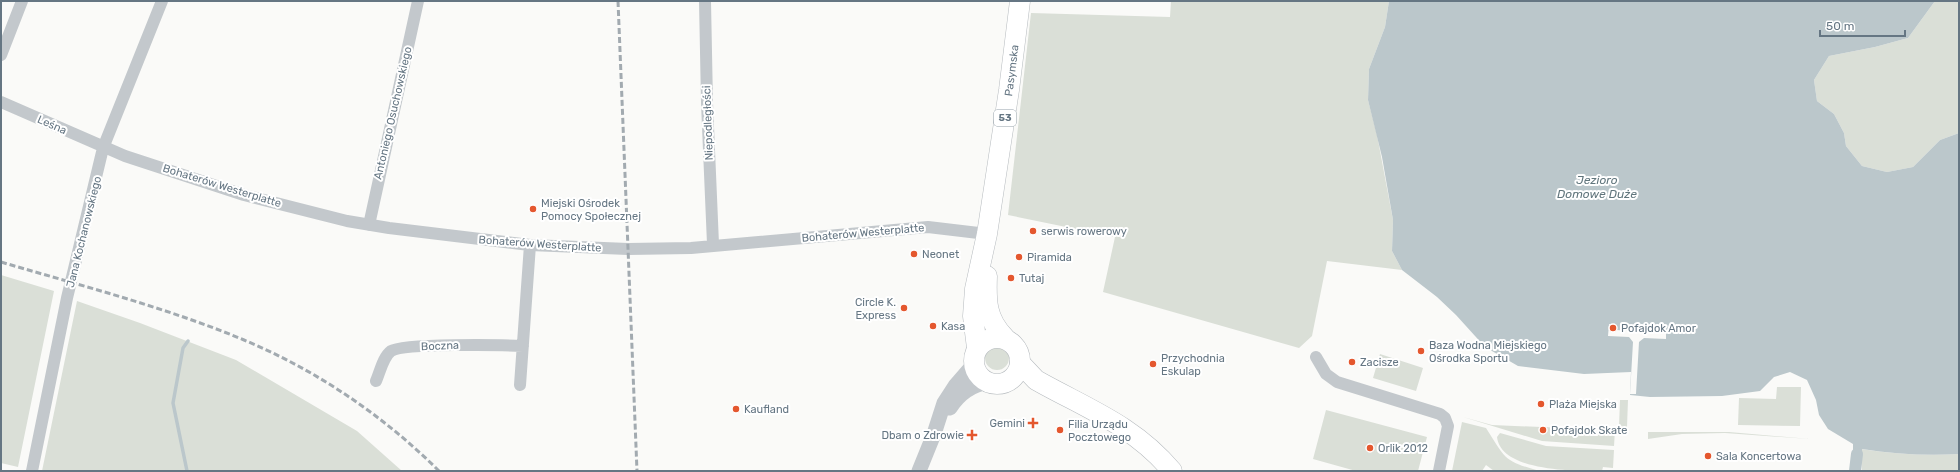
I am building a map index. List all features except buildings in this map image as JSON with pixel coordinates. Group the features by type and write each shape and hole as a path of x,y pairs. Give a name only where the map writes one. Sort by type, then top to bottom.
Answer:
{"main road":[{"name":"Pasymska","path":"976,356 973,316 975,289 987,234 1009,90 1020,1"},
{"name":"Pasymska","path":"987,234 986,283 989,314 992,323 1005,338"},
{"path":"976,356 987,340 997,337 1005,338"},
{"name":"53","path":"1005,338 1018,352 1020,363 1040,382 1120,424 1139,438 1172,471"},
{"name":"53","path":"976,356 982,378 988,382 1001,383 1007,381 1097,413"},
{"path":"1007,381 1017,372 1020,363"}],"street":[{"path":"1,55 22,1"},
{"name":"Jana Kochanowskiego","path":"32,471 68,298 103,148 162,1"},
{"name":"Antoniego Osuchowskiego","path":"369,225 418,1"},
{"name":"Niepodległości","path":"705,1 707,103 713,244"},
{"name":"Leśna","path":"1,102 103,148"},
{"name":"Bohaterów Westerplatte","path":"103,148 244,195 369,225 530,245 633,249 691,248 713,244 928,227 987,234"},
{"path":"520,385 530,245"},
{"name":"Boczna","path":"376,381 387,355 392,350 398,348 434,346 523,346"},
{"path":"919,471 934,434 944,403 976,356"},
{"path":"1316,357 1326,374 1337,382 1440,414 1445,418 1448,426 1439,471"},
{"path":"934,434 954,402 961,394 979,384 988,382"}],"shaded area":[{"path":"1171,1 1389,1 1385,27 1369,69 1368,100 1377,135 1393,220 1392,251 1402,270 1327,261 1312,336 1299,348 1103,292 1115,237 1008,215 1031,13 1170,17"},
{"path":"1935,1 1959,1 1959,133 1940,140 1913,167 1887,172 1862,166 1846,146 1844,133 1834,114 1817,101 1814,80 1829,56 1875,47 1908,38"},
{"path":"1,275 54,291 18,467 1,463"},
{"path":"77,301 140,323 236,360 357,431 402,471 42,471"},
{"path":"997,346 1005,350 1009,358 1005,366 997,370 989,366 985,358 989,350"},
{"path":"1380,354 1423,368 1416,391 1373,378"},
{"path":"1777,387 1801,387 1800,426 1738,425 1739,398 1776,399"},
{"path":"1620,400 1628,400 1627,427 1619,427"},
{"name":"Orlik 2012","path":"1326,410 1427,437 1418,471 1356,471 1313,459"},
{"path":"1463,417 1492,425 1541,427 1541,431 1545,431 1545,427 1560,428 1560,434 1568,435 1568,428 1575,428 1575,435 1583,435 1583,429 1591,429 1591,436 1598,436 1599,430 1615,430 1614,446 1542,441"},
{"path":"1462,422 1486,428 1502,453 1512,461 1540,471 1494,471 1486,465 1482,471 1452,471"},
{"path":"1648,432 1729,432 1810,439 1725,433 1682,434 1648,439"},
{"path":"1500,433 1546,446 1614,450 1613,468 1603,467 1602,471 1575,471 1541,467 1525,463 1511,457 1502,449 1497,437"},
{"path":"1861,449 1910,454 1959,454 1959,471 1862,471"}],"water":[{"name":"Jezioro Domowe Duże","path":"1389,1 1935,1 1908,38 1875,47 1829,56 1814,80 1817,101 1834,114 1844,133 1846,146 1862,166 1887,172 1913,167 1940,140 1959,133 1959,454 1910,454 1862,449 1862,454 1853,454 1853,444 1828,429 1819,415 1816,400 1807,380 1790,372 1774,377 1760,391 1722,396 1650,397 1630,395 1631,372 1584,374 1518,366 1485,347 1456,315 1437,297 1402,270 1392,251 1393,220 1382,157 1368,100 1369,69 1385,27"}],"pier":[{"path":"1609,324 1617,325 1617,330 1630,331 1634,326 1640,326 1645,331 1659,332 1660,327 1666,327 1666,339 1644,338 1639,342 1636,394 1630,394 1633,342 1629,337 1608,336"}],"waterway":[{"path":"187,471 173,403 183,348 188,341"},
{"path":"1855,471 1857,454"}],"railway":[{"path":"618,1 637,471"},
{"path":"1,262 154,307 214,328 271,352 297,365 348,396 372,413 418,451 439,471"}],"place":[{"name":"Miejski Ośrodek Pomocy Społecznej","path":"533,209"},
{"name":"serwis rowerowy","path":"1033,231"},
{"name":"Neonet","path":"914,254"},
{"name":"Piramida","path":"1019,257"},
{"name":"Tutaj","path":"1011,278"},
{"name":"Circle K. Express","path":"904,308"},
{"name":"Kasa","path":"933,326"},
{"name":"Pofajdok Amor","path":"1613,328"},
{"name":"Baza Wodna Miejskiego Ośrodka Sportu","path":"1421,351"},
{"name":"Zacisze","path":"1352,362"},
{"name":"Przychodnia Eskulap","path":"1153,364"},
{"name":"Plaża Miejska","path":"1541,404"},
{"name":"Kaufland","path":"736,409"},
{"name":"Gemini","path":"1033,423"},
{"name":"Filia Urządu Pocztowego","path":"1060,430"},
{"name":"Pofajdok Skate","path":"1543,430"},
{"name":"Dbam o Zdrowie","path":"972,435"},
{"name":"Orlik 2012","path":"1370,448"},
{"name":"Sala Koncertowa","path":"1708,456"}]}
